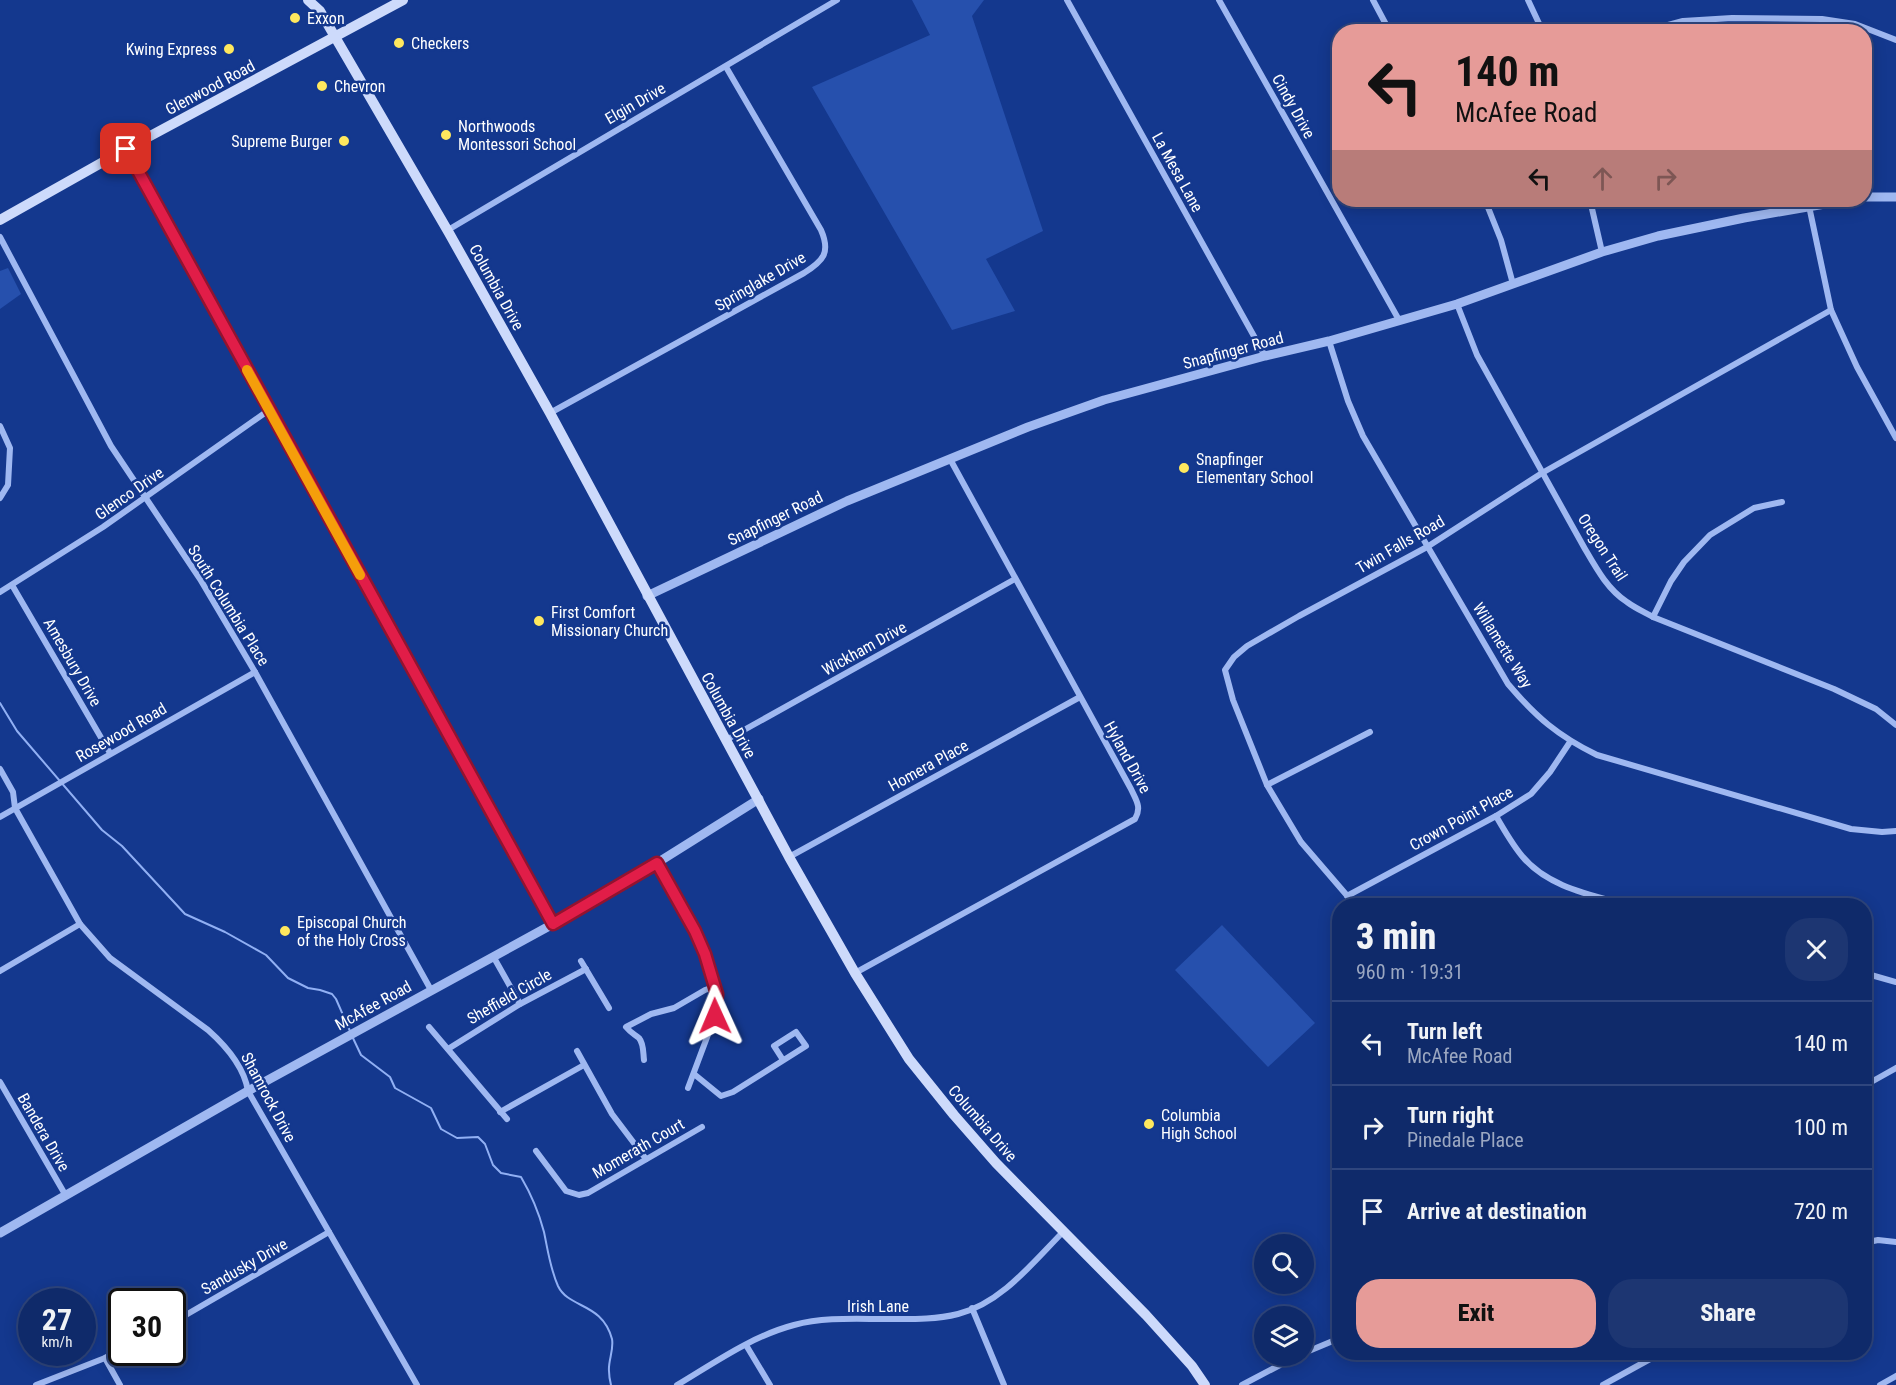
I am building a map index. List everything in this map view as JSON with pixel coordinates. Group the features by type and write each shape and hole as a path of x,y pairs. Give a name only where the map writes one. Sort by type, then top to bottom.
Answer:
{"main road":[{"name":"Columbia Drive","path":"308,0 320,11 448,230 550,413 789,857 855,973 909,1059 996,1163 1146,1315 1192,1366 1205,1385"},
{"name":"Glenwood Road","path":"0,220 126,149 403,0"}],"street":[{"name":"Elgin Drive","path":"448,230 837,0"},
{"name":"La Mesa Lane","path":"1067,0 1265,356"},
{"name":"Cindy Drive","path":"1219,0 1332,201"},
{"path":"1372,0 1386,24"},
{"path":"1528,0 1539,24"},
{"path":"1672,24 1683,21 1732,18 1822,19 1855,24"},
{"path":"1872,31 1896,40"},
{"name":"Springlake Drive","path":"550,413 804,273 823,259 826,248 821,230 726,67"},
{"path":"126,149 553,924"},
{"path":"1872,197 1896,196"},
{"name":"Cindy Drive","path":"1335,207 1399,320"},
{"path":"1488,207 1501,240 1513,284"},
{"path":"1592,207 1602,252"},
{"name":"Snapfinger Road","path":"647,596 847,501 1104,400 1329,341 1457,304 1602,252 1658,236 1804,207"},
{"path":"1809,207 1831,310 1857,367 1896,438"},
{"name":"South Columbia Place","path":"0,237 111,446 200,579 255,672 431,990"},
{"name":"Oregon Trail","path":"1457,304 1477,355 1585,549 1609,585 1626,602 1653,616 1834,689 1876,709 1896,725"},
{"name":"Twin Falls Road","path":"1347,896 1301,842 1267,785 1228,687 1225,670 1234,657 1247,646 1299,616 1427,547 1542,473 1831,310"},
{"name":"Willamette Way","path":"1329,341 1348,401 1363,436 1508,684 1527,707 1570,742 1597,755 1851,829 1896,831"},
{"name":"Glenco Drive","path":"0,592 145,499 269,410"},
{"path":"0,426 10,448 9,485 0,498"},
{"name":"Hyland Drive","path":"855,973 1135,819 1139,813 1139,806 950,459"},
{"path":"1653,616 1671,581 1684,562 1710,536 1754,508 1782,502"},
{"name":"Wickham Drive","path":"726,740 1015,579"},
{"name":"Amesbury Drive","path":"12,585 110,753"},
{"name":"Rosewood Road","path":"0,817 255,672"},
{"name":"Homera Place","path":"789,857 1080,697"},
{"path":"1267,785 1370,732"},
{"name":"Crown Point Place","path":"1347,896 1496,816 1531,794 1550,772 1570,742"},
{"name":"Shamrock Drive","path":"0,769 13,792 15,808 80,924 110,958 208,1030 222,1043 246,1078 248,1091 417,1385"},
{"name":"McAfee Road","path":"0,1233 248,1091 553,924 759,800"},
{"path":"1496,816 1522,857 1536,870 1556,882 1603,898"},
{"path":"657,863 695,931 705,954 717,994 715,1016 688,1089"},
{"path":"0,971 80,924"},
{"path":"493,956 520,1004"},
{"path":"582,961 609,1008"},
{"name":"Sheffield Circle","path":"448,1049 520,1004 586,969"},
{"path":"1872,975 1896,982"},
{"path":"644,1060 639,1038 626,1027 651,1014 674,1008 714,987"},
{"path":"429,1027 507,1119"},
{"path":"694,1074 721,1096 733,1092 806,1046 796,1032 774,1046 783,1060"},
{"path":"577,1051 612,1114 646,1159"},
{"path":"500,1112 584,1065"},
{"path":"1872,1082 1896,1068"},
{"name":"Bandera Drive","path":"0,1082 66,1196"},
{"name":"Momerath Court","path":"536,1151 566,1191 579,1195 588,1193 702,1127"},
{"name":"Irish Lane","path":"677,1385 746,1345 794,1325 845,1319 924,1319 959,1314 992,1298 1012,1283 1064,1231"},
{"name":"Sandusky Drive","path":"186,1315 329,1232"},
{"path":"1872,1241 1896,1242"},
{"path":"972,1308 1004,1385"},
{"path":"1314,1349 1332,1341"},
{"path":"746,1345 770,1385"},
{"path":"36,1385 108,1356"},
{"path":"105,1358 120,1385"},
{"path":"1603,1385 1648,1360"},
{"path":"1242,1385 1278,1366"},
{"path":"1880,1385 1896,1376"}],"shaded area":[{"path":"912,0 984,0 972,16 1043,231 986,259 1015,311 952,330 812,87 930,35"},
{"path":"8,268 21,294 0,309 0,271"},
{"path":"1222,925 1315,1023 1268,1067 1175,970"}],"waterway":[{"path":"0,703 17,731 102,830 122,846 185,914 225,932 266,955 288,978 308,988 332,994 350,1031"},
{"path":"352,1036 361,1055 390,1077 395,1088 431,1108 441,1129 457,1138 478,1137 485,1144 493,1165 501,1173 521,1177 540,1218 558,1286 570,1299 601,1318 607,1327 612,1339 609,1367 611,1385"}],"slow traffic":[{"path":"247,370 360,575"}],"place":[{"name":"Exxon","path":"295,18"},
{"name":"Checkers","path":"399,43"},
{"name":"Kwing Express","path":"229,49"},
{"name":"Chevron","path":"322,86"},
{"name":"Northwoods Montessori School","path":"446,135"},
{"name":"Supreme Burger","path":"344,141"},
{"name":"Snapfinger Elementary School","path":"1184,468"},
{"name":"First Comfort Missionary Church","path":"539,621"},
{"name":"Episcopal Church of the Holy Cross","path":"285,931"},
{"name":"Columbia High School","path":"1149,1124"}],"route":[{"path":"126,149 553,924 657,863 695,931 705,954 717,994 715,1016"}]}
